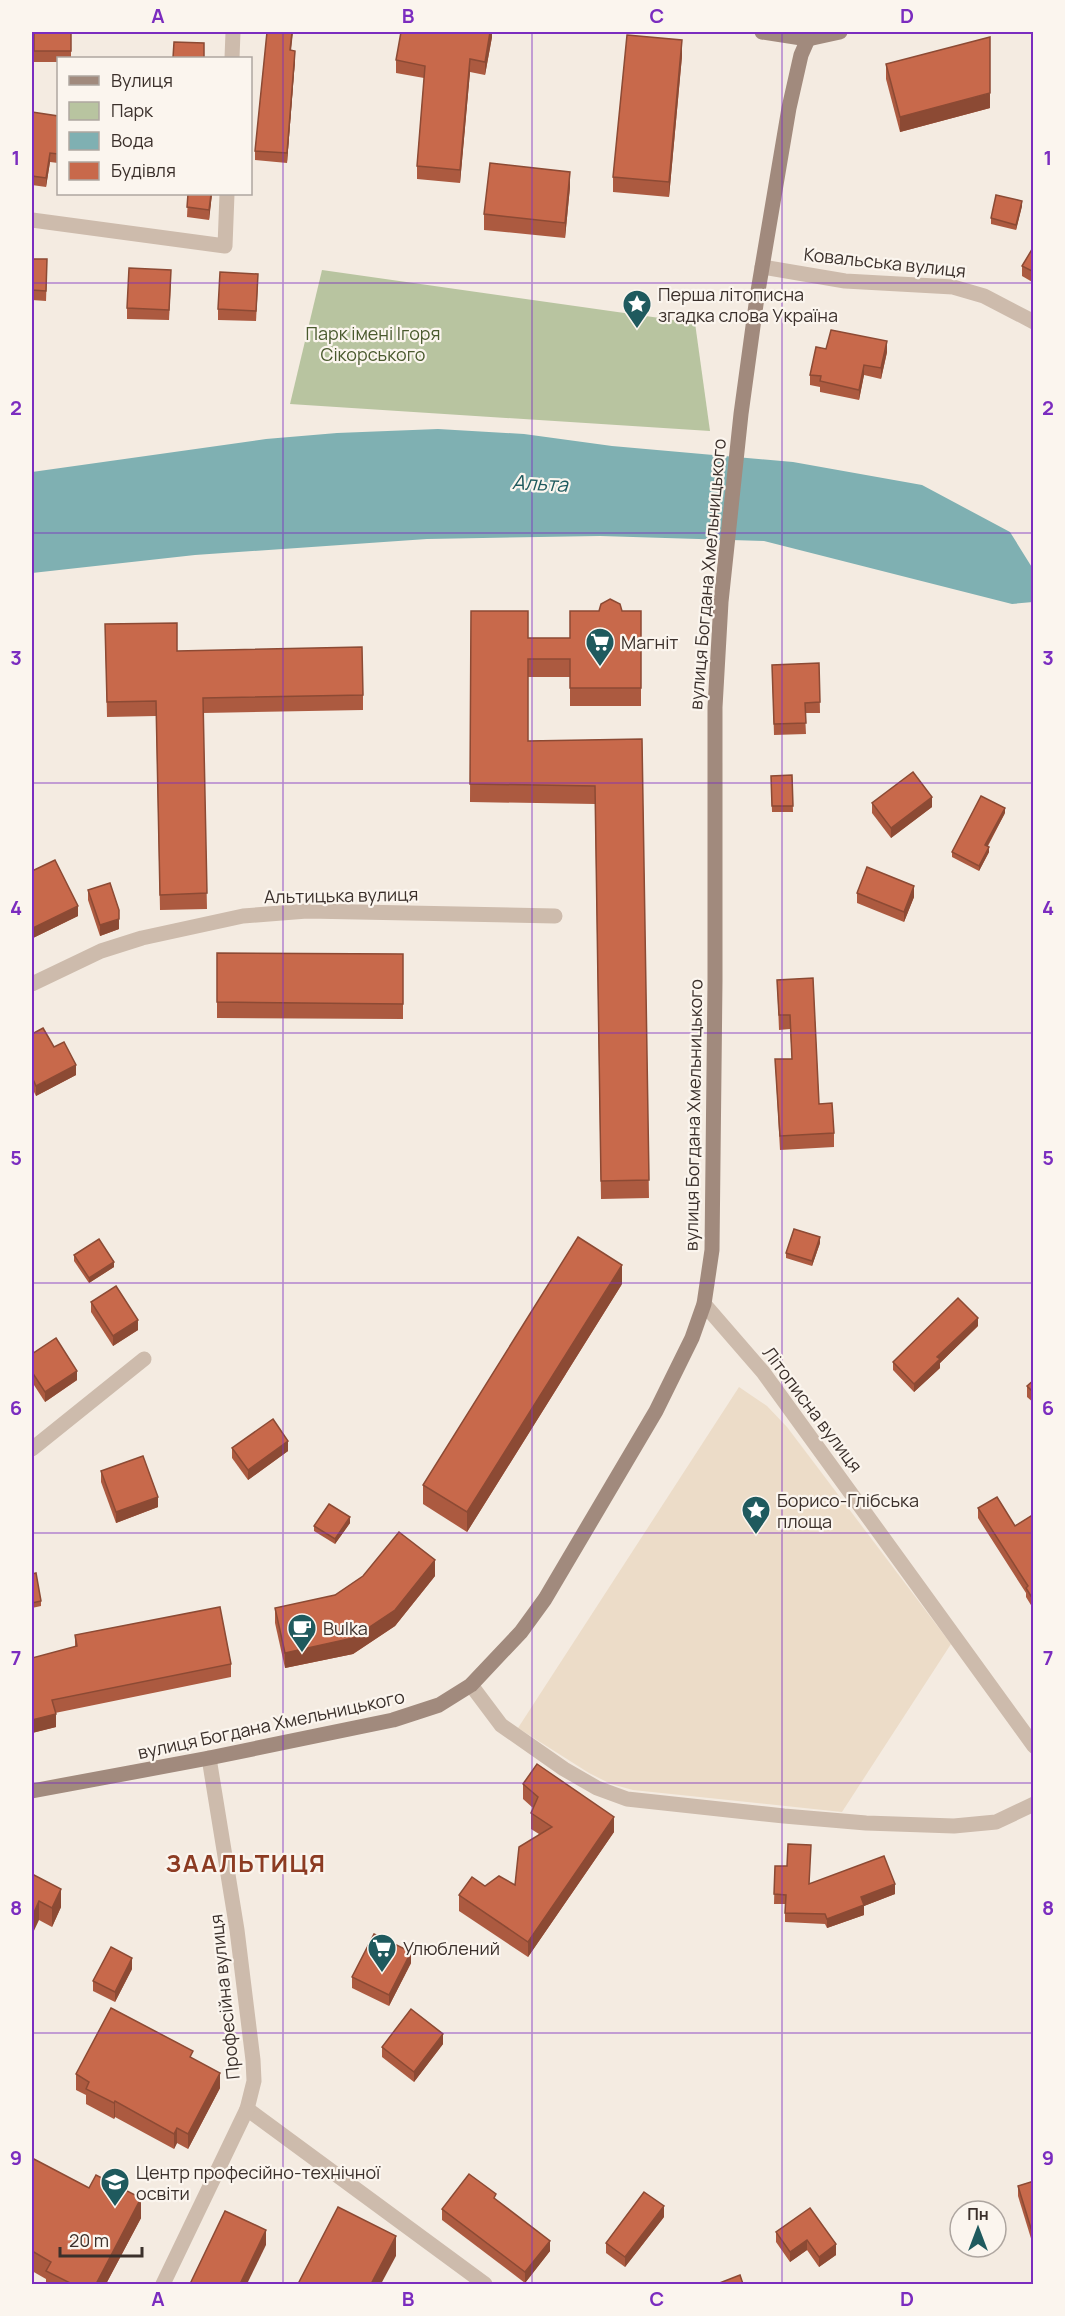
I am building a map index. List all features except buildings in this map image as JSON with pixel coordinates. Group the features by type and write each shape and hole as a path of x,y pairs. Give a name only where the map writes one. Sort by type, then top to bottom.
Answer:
{"main road":[{"path":"762,32 811,35 840,32"},
{"name":"вулиця Богдана Хмельницького","path":"32,1791 393,1720 439,1705 471,1685 522,1632 545,1599 656,1411 692,1338 704,1304 709,1278 713,1218 715,707 724,569 741,414 762,267 789,108 801,55 811,35"}],"street":[{"path":"232,57 233,32"},
{"path":"32,220 225,246 227,195"},
{"name":"Ковальська вулиця","path":"762,267 845,280 953,286 984,296 1034,322"},
{"name":"Альтицька вулиця","path":"32,984 101,951 142,938 243,916 307,911 555,916"},
{"name":"Літописна вулиця","path":"704,1304 763,1372 1034,1746"},
{"path":"32,1449 144,1359"},
{"path":"471,1685 501,1725 572,1773 611,1794 627,1799 866,1823 954,1826 996,1822 1034,1804"},
{"name":"Професійна вулиця","path":"162,2284 247,2109 254,2082 239,1940 209,1758"},
{"path":"247,2109 485,2284"}],"green space":[{"name":"Парк імені Ігоря Сікорського","path":"322,270 695,323 710,431 290,404"}],"shaded area":[{"name":"Борисо-Глібська площа","path":"739,1387 767,1406 787,1427 951,1644 842,1812 633,1790 611,1784 589,1773 518,1728"}],"water":[{"name":"Альта","path":"438,429 524,434 612,446 793,462 922,485 1010,532 1033,569 1033,602 1012,604 764,541 600,536 427,539 195,555 32,573 32,472 266,439 337,433"}],"place":[{"name":"Перша літописна згадка слова Україна","path":"637,330"},
{"name":"Магніт","path":"600,668"},
{"name":"Борисо-Глібська площа","path":"756,1536"},
{"name":"Bulka","path":"302,1654"},
{"name":"Улюблений","path":"382,1974"},
{"name":"Центр професійно-технічної освіти","path":"115,2208"}],"district":[{"name":"ЗААЛЬТИЦЯ","path":"246,1862"}]}
